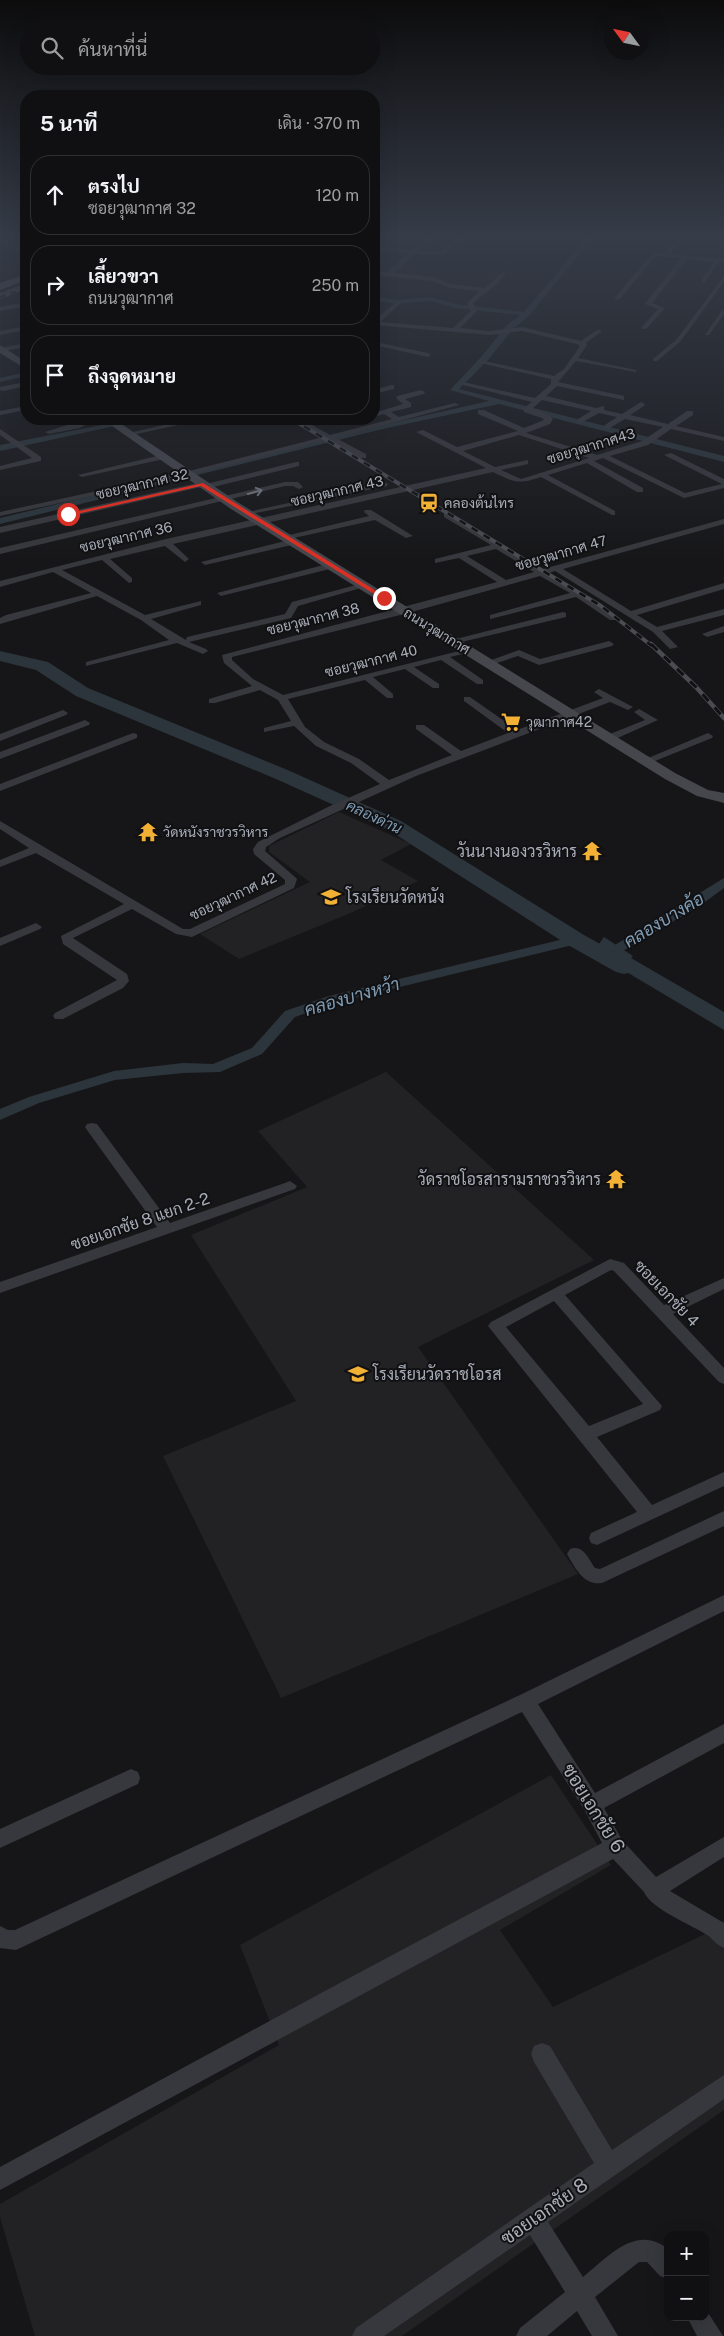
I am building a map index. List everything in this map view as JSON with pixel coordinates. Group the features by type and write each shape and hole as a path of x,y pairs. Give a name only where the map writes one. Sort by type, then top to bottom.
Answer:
{"main road":[{"path":"1,349 20,361"},
{"name":"ถนนวุฒากาศ","path":"115,425 230,503 646,762 699,792 711,797 724,798"}],"street":[{"path":"456,450 522,432 543,424 549,419 528,409 540,399 566,370 584,345"},
{"path":"656,360 673,345"},
{"path":"1,349 20,346"},
{"path":"380,346 428,355"},
{"path":"574,359 634,371"},
{"path":"479,362 618,398 580,421"},
{"path":"463,384 572,404 724,439"},
{"path":"3,389 20,385"},
{"path":"380,390 391,387"},
{"path":"380,413 408,405 400,398 421,392"},
{"path":"564,410 589,393"},
{"path":"608,427 641,404"},
{"path":"1,513 187,475 335,441 398,420 455,405"},
{"path":"0,413 20,409"},
{"path":"385,412 398,420"},
{"path":"482,412 522,432 601,457 680,494 688,496 724,486"},
{"name":"ซอยวุฒากาศ43","path":"420,432 515,480 522,481 645,443 690,413"},
{"path":"49,432 79,425"},
{"path":"128,434 172,425"},
{"path":"307,425 363,456"},
{"path":"0,431 17,445 22,445 38,460 0,468"},
{"path":"335,441 350,441"},
{"path":"668,455 724,482"},
{"path":"82,475 161,457"},
{"path":"496,469 525,462"},
{"path":"588,462 640,490"},
{"name":"ซอยวุฒากาศ 32","path":"0,530 296,464"},
{"name":"ซอยวุฒากาศ 43","path":"260,522 496,469"},
{"path":"542,475 612,512"},
{"path":"0,551 230,503 300,487 295,484 285,484 230,503"},
{"path":"247,513 384,484"},
{"path":"353,502 408,536"},
{"path":"447,516 577,594 613,618"},
{"path":"206,562 376,517"},
{"name":"ซอยวุฒากาศ 47","path":"405,611 724,521"},
{"name":"ซอยวุฒากาศ 36","path":"0,584 54,568 260,522"},
{"path":"166,542 185,559"},
{"path":"438,561 498,546"},
{"path":"459,555 505,583"},
{"path":"103,557 129,580"},
{"path":"221,593 331,566"},
{"path":"54,568 144,618 178,640 203,651"},
{"path":"557,568 656,630 673,646"},
{"path":"190,639 288,616 295,604 364,586"},
{"path":"630,614 724,586"},
{"path":"0,621 99,593"},
{"path":"493,617 577,594"},
{"path":"144,618 198,603"},
{"name":"ซอยวุฒากาศ 38","path":"260,688 227,661 227,655 405,611"},
{"path":"656,630 724,612"},
{"path":"453,641 563,615"},
{"path":"707,634 724,629"},
{"path":"89,664 178,640"},
{"path":"488,663 519,653 539,662 609,644"},
{"name":"ซอยวุฒากาศ 40","path":"282,698 468,650"},
{"path":"443,657 480,682"},
{"path":"407,666 436,686"},
{"path":"366,676 390,696"},
{"path":"212,701 260,688 282,698 301,729 326,748 355,761 389,785"},
{"path":"599,692 628,707"},
{"name":"ซอยวุฒากาศ 42","path":"0,824 38,849 180,932 192,933 290,886 291,879 260,854 260,846 323,812 460,755 611,698"},
{"path":"466,699 516,734"},
{"path":"609,738 653,720 639,712"},
{"path":"0,738 63,714"},
{"path":"268,730 296,722"},
{"path":"0,756 85,723"},
{"path":"420,728 460,755"},
{"path":"0,788 133,736"},
{"path":"646,762 708,736"},
{"path":"0,864 38,849"},
{"path":"59,1016 120,985 123,981 123,977 67,941 67,936 134,904"},
{"path":"0,942 36,927"},
{"path":"92,1127 167,1230"},
{"name":"ซอยเอกชัย 8 แยก 2-2","path":"0,1288 290,1186"},
{"name":"ซอยเอกชัย 4","path":"587,1434 496,1326 610,1264 619,1268 724,1378"},
{"path":"662,1313 724,1283"},
{"path":"556,1294 654,1406 587,1434 649,1514"},
{"path":"597,1538 724,1479"},
{"path":"576,1554 589,1572 595,1577 602,1576 724,1518"},
{"path":"0,1936 4,1940 16,1940 526,1701 724,1603"},
{"name":"ซอยเอกชัย 6","path":"526,1701 592,1804 615,1847 653,1890 665,1900 717,1930 724,1938"},
{"path":"592,1804 724,1734"},
{"path":"0,1839 131,1778"},
{"path":"653,1890 724,1846"},
{"path":"0,2180 330,1999 615,1847"},
{"path":"542,2054 609,2166"},
{"name":"ซอยเอกชัย 8","path":"364,2336 724,2086"},
{"path":"532,2219 606,2336"},
{"path":"528,2336 579,2293 634,2251 644,2248 660,2257 664,2262"},
{"path":"702,2321 711,2336"}],"shaded area":[{"name":"โรงเรียนวัดหนัง","path":"339,812 411,844 381,860 418,881 353,912 239,959 200,934 310,882 269,852 269,846"},
{"path":"604,937 633,956 631,958 724,1012 724,1030 593,952"},
{"name":"โรงเรียนวัดราชโอรส","path":"386,1072 594,1260 418,1347 578,1574 281,1698 163,1456 296,1401 191,1235 307,1187 258,1131"},
{"path":"551,1775 611,1865 500,1930 553,2007 705,1934 724,1921 724,2110 402,2336 35,2336 0,2217 0,2204 279,2045 240,1945"}],"waterway":[{"path":"495,345 454,390 724,459"},
{"path":"0,380 20,375"},
{"name":"คลองต้นไทร","path":"0,521 387,426 498,402"},
{"path":"0,448 113,425"},
{"name":"คลองด่าน","path":"0,656 42,666 82,692 283,775 394,825 576,940 624,967"},
{"name":"คลองบางค้อ","path":"604,956 697,902 724,882"},
{"name":"คลองบางหว้า","path":"0,1115 34,1100 114,1076 183,1068 215,1069 257,1051 290,1014 334,999 576,940"}],"railway":[{"path":"302,425 601,606 652,646"},
{"path":"651,644 696,687 724,718"}],"place":[{"name":"คลองต้นไทร","path":"429,503"},
{"name":"วุฒากาศ42","path":"511,722"},
{"name":"วัดหนังราชวรวิหาร","path":"148,832"},
{"name":"วันนางนองวรวิหาร","path":"592,851"},
{"name":"โรงเรียนวัดหนัง","path":"331,897"},
{"name":"วัดราชโอรสารามราชวรวิหาร","path":"616,1179"},
{"name":"โรงเรียนวัดราชโอรส","path":"358,1374"}],"route":[{"path":"68,514 202,484 384,598"}]}
